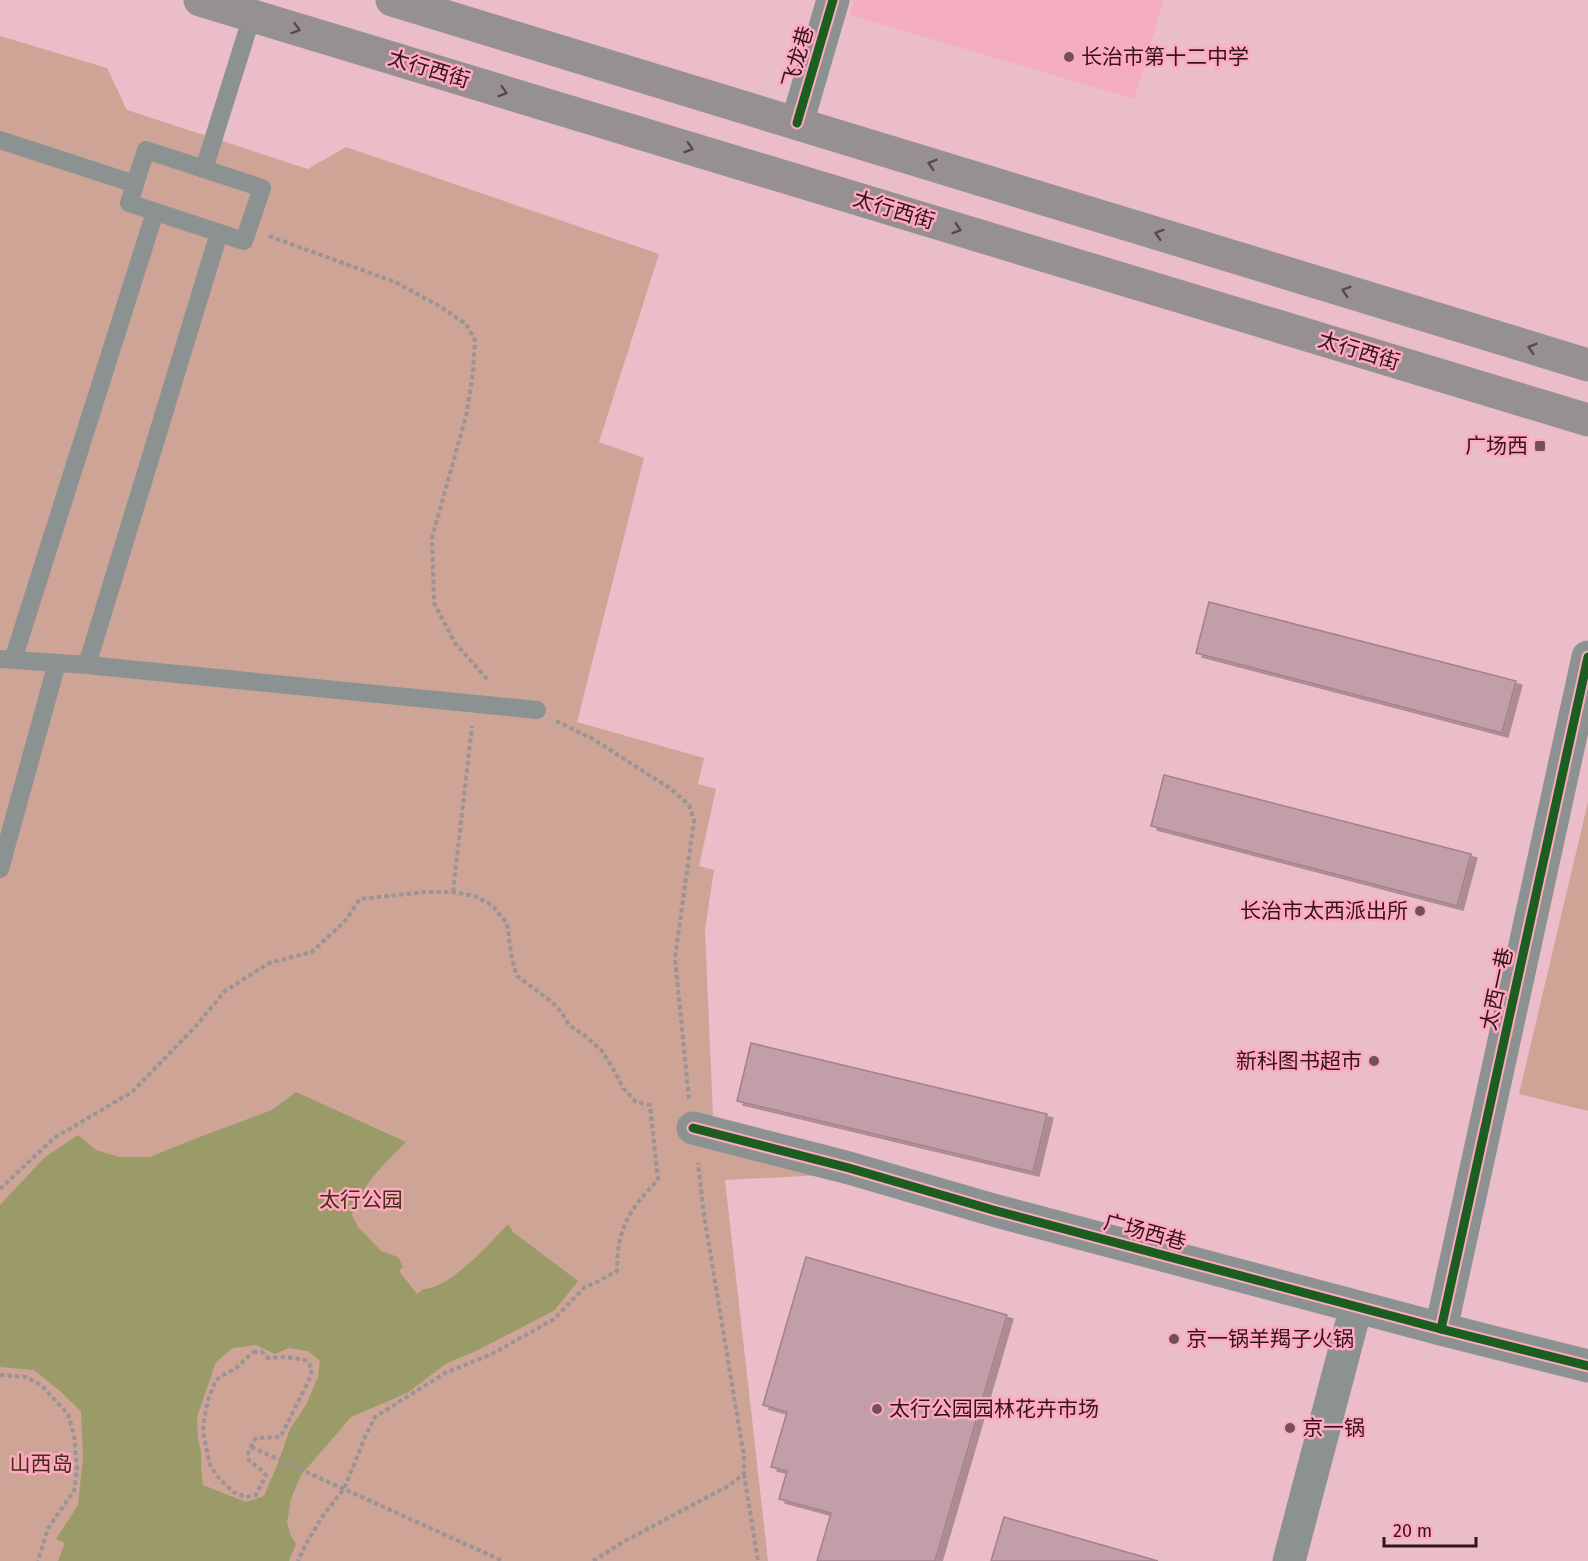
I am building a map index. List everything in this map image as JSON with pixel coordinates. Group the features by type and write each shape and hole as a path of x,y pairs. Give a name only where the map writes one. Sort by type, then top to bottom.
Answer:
{"main road":[{"name":"太行西街","path":"200,0 1588,420"},
{"path":"392,0 1588,365"}],"street":[{"name":"飞龙巷","path":"797,123 833,0"},
{"name":"太西一巷","path":"1441,1329 1588,657"},
{"name":"广场西巷","path":"693,1128 849,1168 993,1210 1588,1366"},
{"path":"1289,1561 1356,1306"}],"lane":[{"path":"204,169 252,16"},
{"path":"0,140 135,183"},
{"path":"146,150 262,188 244,241 129,203 135,183 146,150"},
{"path":"155,212 7,659 537,710"},
{"path":"87,665 219,233"},
{"path":"0,869 57,663"}],"path":[{"path":"249,228 395,282 441,307 466,324 475,340 473,373 466,417 432,538 434,603 455,643 490,682"},
{"path":"453,892 475,704"},
{"path":"537,710 593,739 671,789 689,805 694,820 675,958 684,1057 704,1215 744,1457 744,1473 758,1561"},
{"path":"0,1189 54,1138 132,1092 194,1028 225,991 269,963 312,952 345,921 360,898 453,892 475,896 492,905 507,923 517,976 552,1002 569,1025 602,1051 623,1088 636,1102 650,1105 658,1180 642,1197 623,1226 617,1251 617,1271 585,1287 554,1319 492,1354 446,1373 375,1418 364,1437 344,1489 306,1542 298,1561"},
{"path":"253,1352 262,1352 268,1358 286,1357 305,1360 312,1370 309,1380 280,1437 256,1438 251,1447 248,1458 266,1475 256,1495 246,1497 233,1492 217,1476 210,1465 203,1432 208,1400 215,1382 235,1369 253,1352"},
{"path":"0,1375 26,1377 41,1385 68,1414 74,1435 77,1469 74,1491 48,1528 38,1561"},
{"path":"251,1447 503,1561"},
{"path":"593,1561 623,1542 730,1485 744,1473"}],"shaded area":[{"name":"长治市第十二中学","path":"855,0 1164,0 1134,99 850,15"},
{"path":"296,1092 406,1142 368,1184 352,1215 358,1227 381,1251 398,1257 403,1267 399,1271 417,1294 423,1289 445,1282 469,1264 508,1224 513,1232 578,1281 555,1310 476,1351 447,1363 407,1393 351,1417 301,1475 291,1499 287,1523 296,1544 289,1561 58,1561 65,1543 56,1539 78,1505 83,1457 81,1411 34,1370 0,1367 0,1205 44,1158 78,1135 96,1150 119,1157 150,1157 272,1110","holes":["256,1345 275,1354 289,1348 308,1351 320,1361 318,1377 306,1405 290,1429 264,1496 246,1502 203,1485 197,1417 216,1362 233,1348"]}],"green space":[{"name":"太行公园","path":"0,36 107,68 127,110 308,169 346,147 659,254 599,442 644,458 577,722 704,758 698,784 716,789 699,866 714,870 705,930 713,1117 831,1146 824,1175 725,1180 768,1561 0,1561"},
{"path":"1588,802 1588,1111 1519,1094"}],"building":[{"path":"1209,602 1516,681 1502,733 1196,653"},
{"path":"1164,775 1471,854 1457,906 1151,826"},
{"path":"751,1043 1047,1114 1033,1172 737,1101"},
{"name":"太行公园园林花卉市场","path":"806,1257 1007,1315 935,1561 817,1561 831,1513 779,1499 787,1471 771,1467 787,1412 763,1405"},
{"path":"1004,1517 1158,1561 991,1561"}],"cycle path":[{"path":"797,123 833,0"},
{"path":"1441,1329 1588,657"},
{"path":"693,1128 849,1168 993,1210 1588,1366"}],"place":[{"name":"长治市第十二中学","path":"1069,57"},
{"name":"广场西","path":"1540,446"},
{"name":"长治市太西派出所","path":"1420,911"},
{"name":"新科图书超市","path":"1374,1061"},
{"name":"京一锅羊羯子火锅","path":"1174,1339"},
{"name":"太行公园园林花卉市场","path":"877,1409"},
{"name":"京一锅","path":"1290,1428"}],"park label":[{"name":"山西岛","path":"41,1464"}]}
